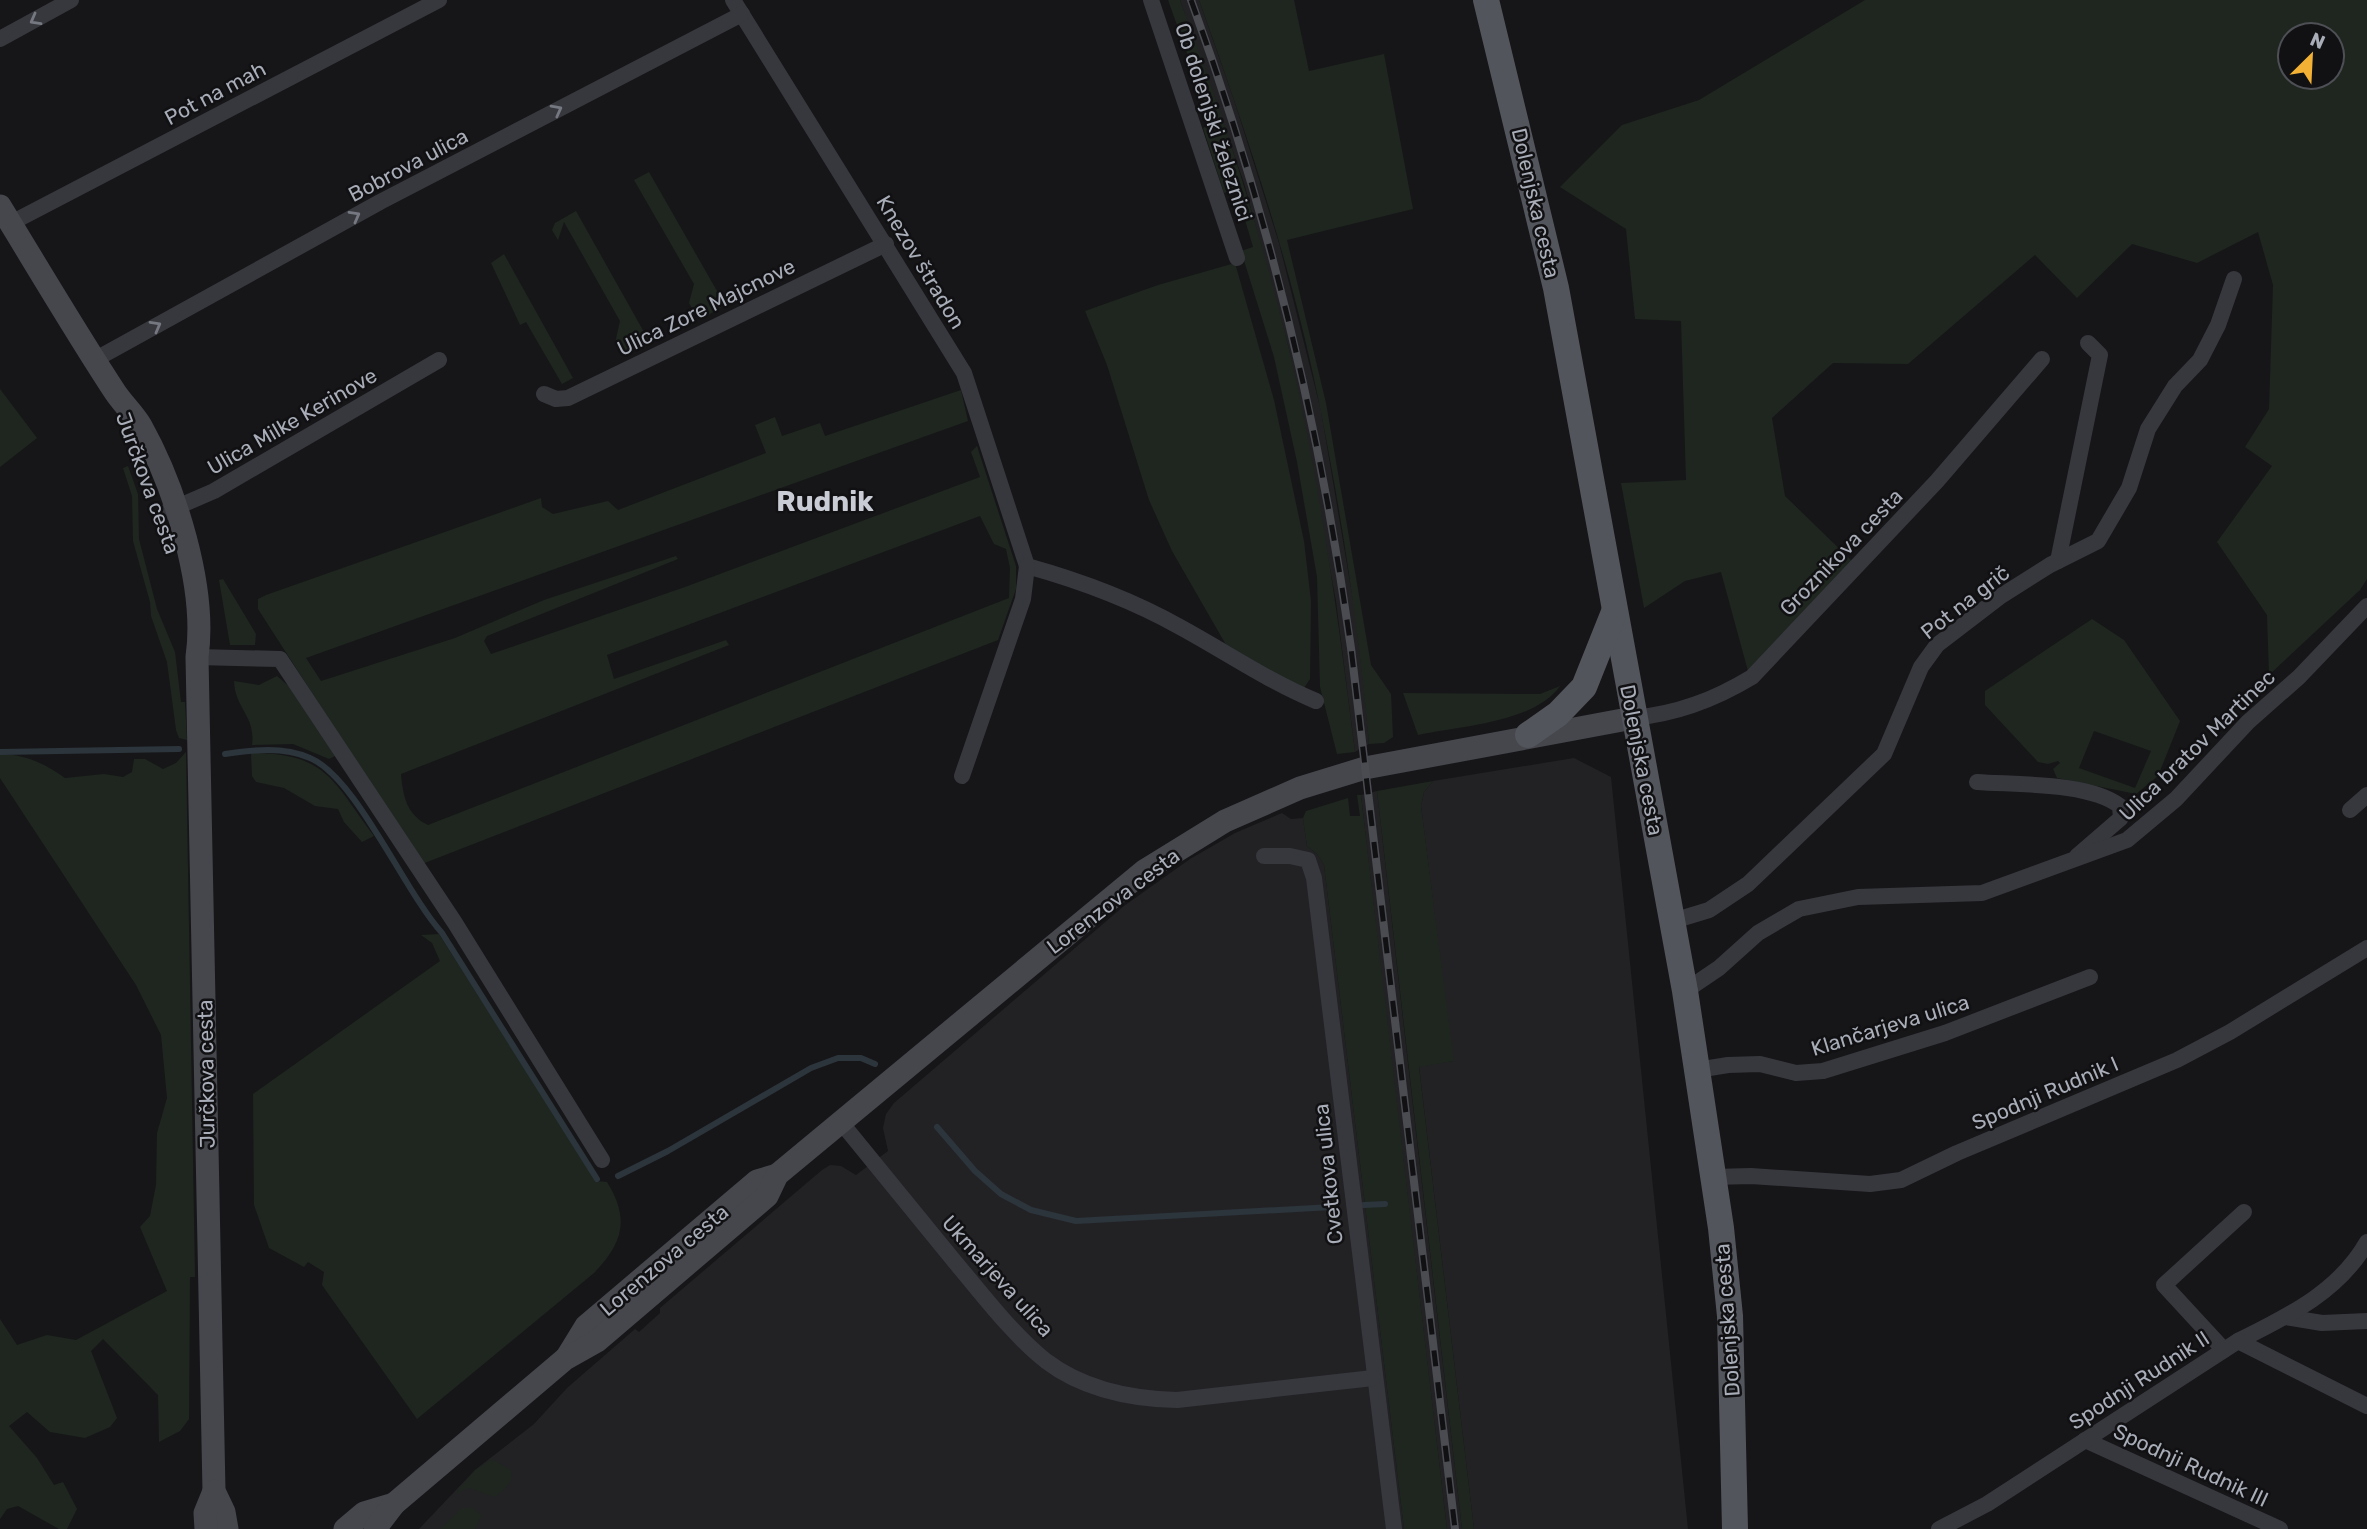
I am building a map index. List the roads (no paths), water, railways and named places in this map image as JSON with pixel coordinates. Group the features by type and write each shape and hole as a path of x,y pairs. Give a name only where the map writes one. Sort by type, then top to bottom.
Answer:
{"main road":[{"name":"Dolenjska cesta","path":"1486,0 1556,288 1685,991 1713,1177 1730,1317 1735,1529"},
{"path":"1528,735 1558,714 1584,687 1614,612"}],"street":[{"path":"0,39 71,0"},
{"name":"Pot na mah","path":"5,214 439,0"},
{"name":"Ob dolenjski železnici","path":"1151,0 1237,258"},
{"name":"Knezov štradon","path":"737,7 964,373 1027,566 1023,599 962,776"},
{"name":"Bobrova ulica","path":"96,359 737,7"},
{"name":"Jurčkova cesta","path":"5,214 116,392 187,549 201,627 197,657 214,1492 205,1513 206,1529"},
{"name":"Ulica Zore Majcnove","path":"544,394 553,398 568,398 886,244"},
{"name":"Pot na grič","path":"1673,921 1709,910 1748,884 1884,754 1921,667 1937,645 2001,596 2058,561 2098,541 2129,488 2148,429 2175,386 2200,360 2218,326 2234,279"},
{"path":"2058,561 2101,355 2088,344"},
{"name":"Groznikova cesta","path":"1633,718 1669,714 1724,694 1752,677 1937,481 2042,359"},
{"name":"Ulica Milke Kerinove","path":"169,511 214,491 439,360"},
{"path":"1027,566 1082,581 1134,604 1179,626 1263,676 1316,701"},
{"name":"Ulica bratov Martinec","path":"1685,991 1719,968 1758,933 1799,909 1858,897 1982,893 2127,840 2148,826 2248,722 2299,677 2367,606"},
{"path":"197,657 281,659 455,923 603,1160"},
{"name":"Lorenzova cesta","path":"375,1529 394,1504 565,1359 597,1341 767,1196 777,1175 840,1121 1144,871 1225,821 1334,776 1528,735 1633,718"},
{"path":"1977,782 2081,791 2108,796 2120,806 2121,818 2072,860"},
{"path":"2350,810 2367,795"},
{"name":"Cvetkova ulica","path":"1264,856 1308,860 1314,878 1373,1378 1394,1529"},
{"name":"Spodnji Rudnik I","path":"1713,1177 1751,1176 1870,1184 1901,1180 1957,1153 2177,1060 2230,1032 2367,948"},
{"name":"Klančarjeva ulica","path":"1697,1070 1760,1064 1796,1073 1823,1071 1945,1033 2090,977"},
{"name":"Ukmarjeva ulica","path":"840,1121 987,1301 1046,1360 1074,1377 1107,1391 1150,1399 1177,1400 1373,1378"},
{"path":"2244,1212 2164,1284 2231,1345 2285,1317 2340,1277 2356,1262 2367,1242"},
{"path":"2285,1317 2322,1323 2367,1321"},
{"name":"Spodnji Rudnik II","path":"1939,1529 1987,1504 2231,1345 2367,1406"},
{"name":"Spodnji Rudnik III","path":"2085,1440 2280,1529"},
{"name":"Jurčkova cesta","path":"214,1492 230,1525"},
{"name":"Lorenzova cesta","path":"345,1529 364,1513 394,1504"},
{"name":"Lorenzova cesta","path":"385,1529 394,1504"}],"waterway":[{"path":"0,752 179,749"},
{"path":"225,754 268,750 300,754 327,769 345,787 442,933 597,1179"},
{"path":"618,1176 668,1151 811,1068 838,1058 861,1058 875,1064"},
{"path":"937,1127 975,1171 1001,1194 1031,1210 1076,1221 1332,1207"},
{"path":"1364,1205 1385,1204"}],"railway":[{"path":"1191,0 1219,79 1267,239 1324,483 1351,648 1455,1529"}],"district":[{"name":"Rudnik","path":"825,501"}]}
